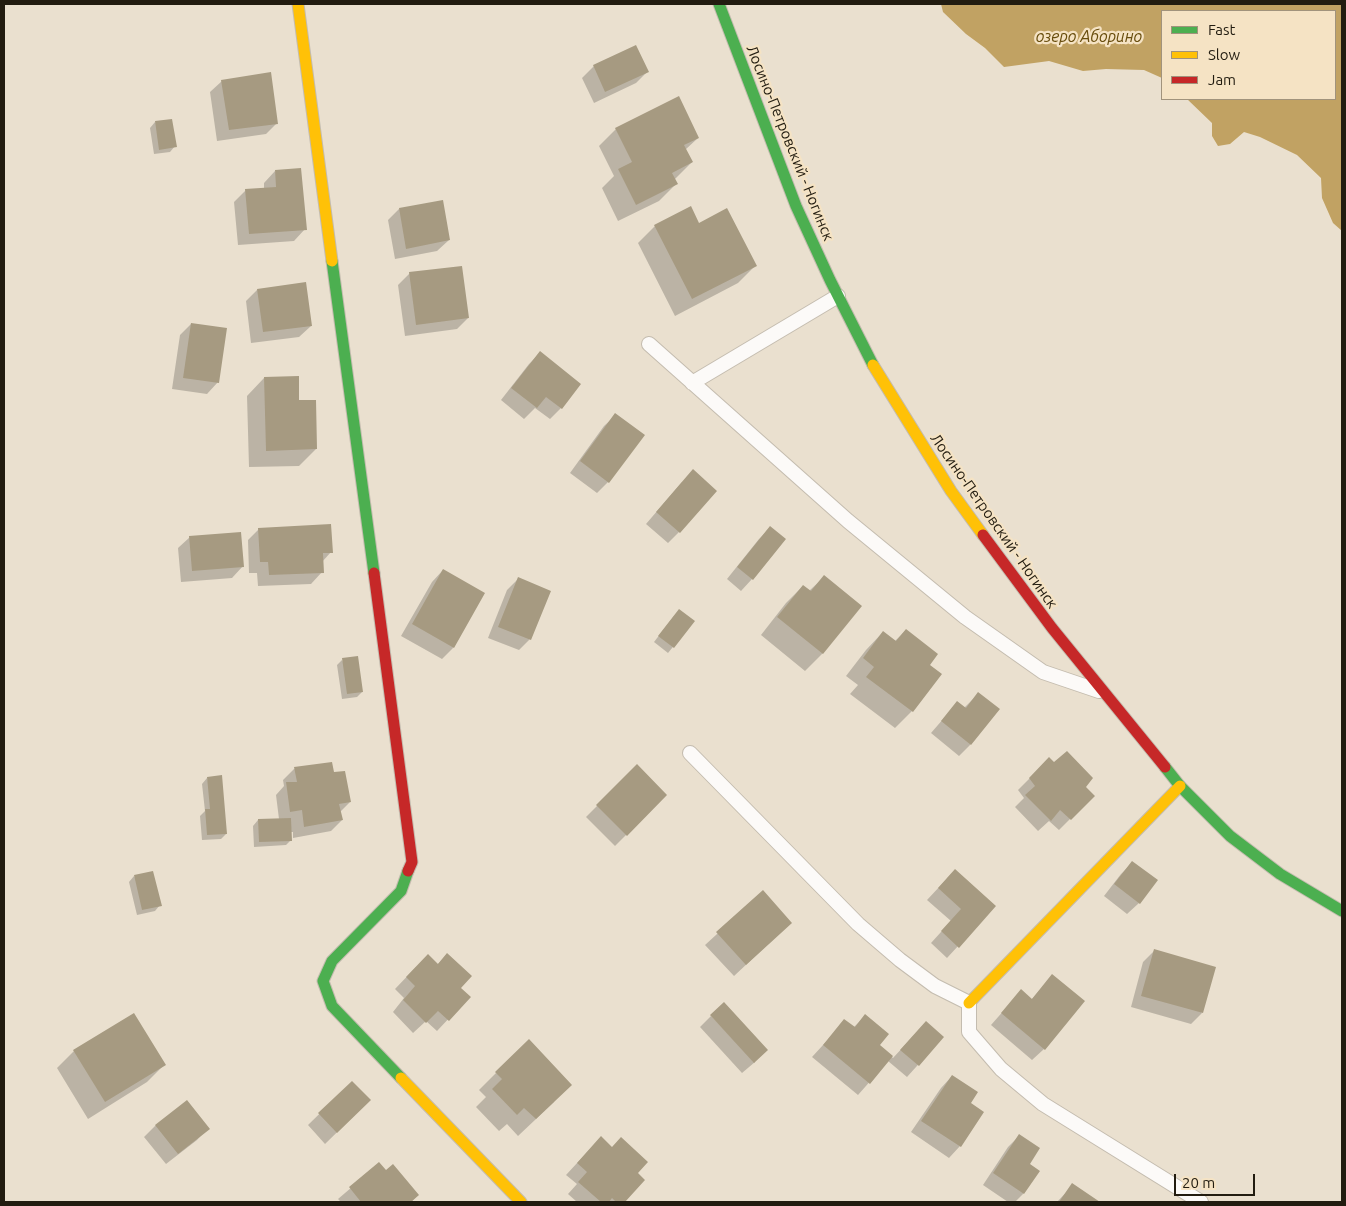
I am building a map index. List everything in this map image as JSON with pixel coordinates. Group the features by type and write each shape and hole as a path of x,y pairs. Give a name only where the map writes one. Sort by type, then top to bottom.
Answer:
{"street":[{"path":"298,4 412,862 402,891 332,961 323,980 332,1006 520,1202"},
{"name":"Лосино-Петровский - Ногинск","path":"719,4 796,206 838,296 879,378 951,491 1052,628 1180,786 1230,836 1280,874 1342,911"},
{"path":"968,1003 1180,786"}],"lane":[{"path":"692,382 838,296"},
{"path":"649,344 848,521 965,617 1042,672 1104,693"},
{"path":"690,753 858,924 900,960 935,986 968,1003 969,1032 1001,1069 1043,1104 1201,1202"}],"water":[{"name":"озеро Аборино","path":"941,4 1342,4 1342,231 1333,223 1322,198 1321,178 1297,155 1260,137 1244,132 1230,144 1218,146 1212,136 1212,123 1188,100 1336,100 1336,10 1161,10 1161,78 1144,70 1106,69 1083,71 1049,61 1004,67 943,12"}],"building":[{"path":"636,45 649,72 605,92 593,65"},
{"path":"271,72 278,124 229,130 221,80"},
{"path":"679,96 699,138 684,145 693,162 672,173 678,184 636,205 618,169 632,162 615,128"},
{"path":"172,119 177,147 159,150 155,121"},
{"path":"301,168 307,230 249,234 245,189 276,187 275,170"},
{"path":"443,200 450,240 406,249 399,208"},
{"path":"691,206 699,223 727,208 757,266 692,299 654,225"},
{"path":"462,266 469,318 416,325 409,272"},
{"path":"306,282 312,326 263,332 257,289"},
{"path":"191,323 227,328 219,383 183,378"},
{"path":"540,351 581,384 562,409 546,397 537,408 511,388"},
{"path":"299,376 299,400 316,400 317,449 266,451 264,377"},
{"path":"615,413 645,435 609,483 580,461"},
{"path":"693,469 717,491 680,533 656,512"},
{"path":"331,524 333,553 323,553 324,573 269,575 268,562 260,562 258,528"},
{"path":"770,526 786,539 753,580 737,567"},
{"path":"241,532 244,567 192,571 189,536"},
{"path":"443,569 485,593 454,648 412,624"},
{"path":"824,575 862,606 823,654 777,617 803,585 811,591"},
{"path":"518,577 551,591 531,640 498,627"},
{"path":"679,609 695,621 674,648 658,636"},
{"path":"906,629 938,654 930,665 942,674 913,712 866,677 874,667 863,658 883,631 896,641"},
{"path":"358,656 363,692 347,694 342,658"},
{"path":"978,692 1000,709 971,745 941,721 957,701 966,708"},
{"path":"1067,751 1093,778 1086,787 1095,796 1071,820 1060,810 1051,821 1025,795 1035,786 1029,778 1049,757 1054,762"},
{"path":"332,762 334,772 345,771 351,802 339,804 343,820 304,827 302,810 290,812 286,782 297,782 294,767"},
{"path":"637,764 667,795 627,836 596,805"},
{"path":"222,775 227,834 207,835 205,809 210,809 207,777"},
{"path":"291,818 292,841 259,842 258,819"},
{"path":"1132,861 1158,880 1140,904 1114,884"},
{"path":"955,869 996,906 959,948 941,931 961,909 938,888"},
{"path":"153,871 162,906 142,910 134,875"},
{"path":"763,890 792,923 746,965 716,932"},
{"path":"1154,949 1216,967 1203,1013 1141,996"},
{"path":"447,953 472,976 461,988 471,997 449,1021 438,1011 426,1023 403,1000 415,986 406,977 428,954 438,964"},
{"path":"1052,974 1085,1001 1045,1050 1001,1013 1021,989 1032,999"},
{"path":"724,1002 768,1050 754,1063 710,1015"},
{"path":"134,1013 166,1065 105,1102 73,1050"},
{"path":"865,1014 889,1034 880,1045 893,1056 870,1084 823,1045 844,1019 855,1027"},
{"path":"926,1021 944,1037 919,1066 900,1050"},
{"path":"529,1039 572,1085 536,1119 524,1108 517,1115 492,1089 502,1079 495,1072"},
{"path":"952,1075 978,1092 971,1103 984,1112 961,1147 921,1121"},
{"path":"352,1081 371,1100 337,1133 318,1113"},
{"path":"187,1100 210,1129 178,1154 155,1125"},
{"path":"1019,1134 1040,1148 1030,1164 1040,1171 1024,1194 993,1173"},
{"path":"601,1136 612,1147 621,1137 648,1162 638,1173 645,1180 625,1202 616,1202 612,1198 609,1202 601,1202 578,1182 587,1172 577,1163"},
{"path":"379,1162 386,1170 393,1164 419,1195 411,1202 361,1202 349,1187"},
{"path":"1072,1183 1100,1202 1059,1202"}],"traffic: fast":[{"path":"719,4 796,206 830,280 873,365"},
{"path":"332,261 374,573"},
{"path":"1165,767 1180,786 1230,836 1280,874 1342,911"},
{"path":"401,1078 332,1006 323,981 332,961 401,891 408,871"}],"traffic: slow":[{"path":"298,4 332,261"},
{"path":"873,365 951,491 983,535"},
{"path":"969,1003 1180,786"},
{"path":"401,1078 521,1202"}],"traffic: jam":[{"path":"983,535 1052,628 1165,767"},
{"path":"374,573 412,862 408,871"}]}
